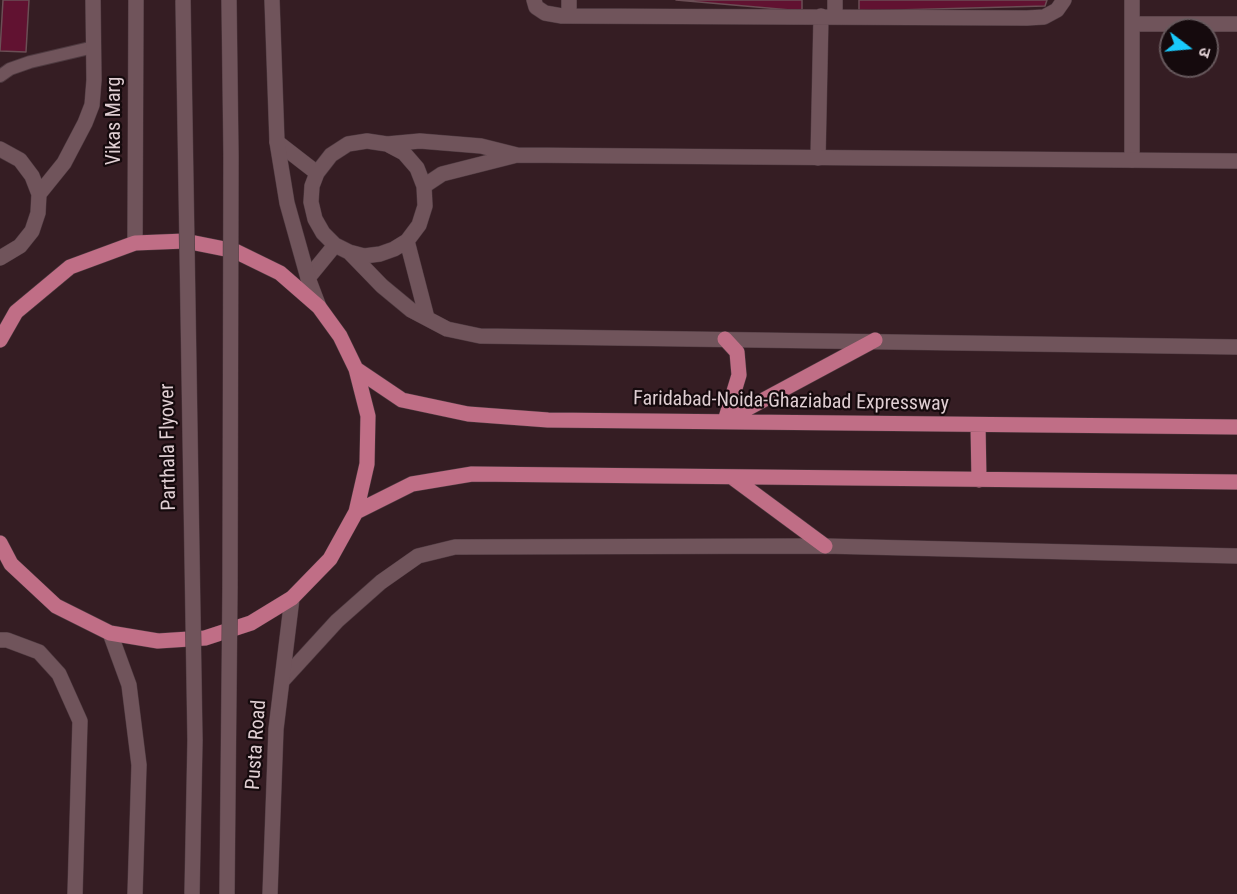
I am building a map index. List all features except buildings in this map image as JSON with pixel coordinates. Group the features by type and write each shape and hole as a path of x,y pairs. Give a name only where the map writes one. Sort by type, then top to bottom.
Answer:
{"main road":[{"path":"0,340 16,312 70,267 135,243 185,241 235,251 280,273 318,307 340,336 356,369 368,416 367,465 356,512 330,560 292,598 251,623 206,638 158,641 110,633 56,606 11,564 0,543"},
{"path":"725,339 737,352 739,375 725,421"},
{"path":"725,421 875,340"},
{"name":"Faridabad-Noida-Ghaziabad Expressway","path":"356,369 402,400 468,414 548,420 1237,427"},
{"path":"978,425 979,480"},
{"path":"356,512 412,484 472,474 1237,482"},
{"path":"733,477 825,546"}],"street":[{"path":"39,194 64,163 92,105 93,0"},
{"name":"Vikas Marg","path":"135,243 136,0"},
{"name":"Parthala Flyover","path":"183,0 195,740 192,894"},
{"path":"227,894 231,155 229,0"},
{"path":"272,0 277,142 287,203 318,307"},
{"path":"534,0 536,8 552,15 569,8 828,16 1036,17 1044,17 1057,10 1064,0"},
{"path":"818,158 828,16 835,0"},
{"path":"1132,0 1132,160"},
{"path":"1132,24 1237,24"},
{"path":"387,144 404,153 417,168 424,186 425,206 419,225 406,241 380,254 364,256 335,245 323,233 315,219 311,202 312,186 317,173 331,155 348,144 367,141 387,144 420,141 481,146 517,155 1237,161"},
{"path":"277,142 317,173"},
{"path":"0,149 20,160 32,176 39,194 38,213 32,231 20,246 1,259"},
{"path":"424,186 442,174 517,155"},
{"path":"406,241 427,318"},
{"path":"308,278 335,245"},
{"path":"350,252 398,300 447,329 480,336 1237,347"},
{"path":"283,680 337,621 381,582 418,556 455,547 825,546 1237,556"},
{"name":"Pusta Road","path":"270,894 276,729 292,598"},
{"path":"110,633 129,685 139,765 135,894"},
{"path":"0,640 7,640 39,652 59,674 80,721 75,894"}],"lane":[{"path":"0,76 10,69 30,62 94,47"}]}
